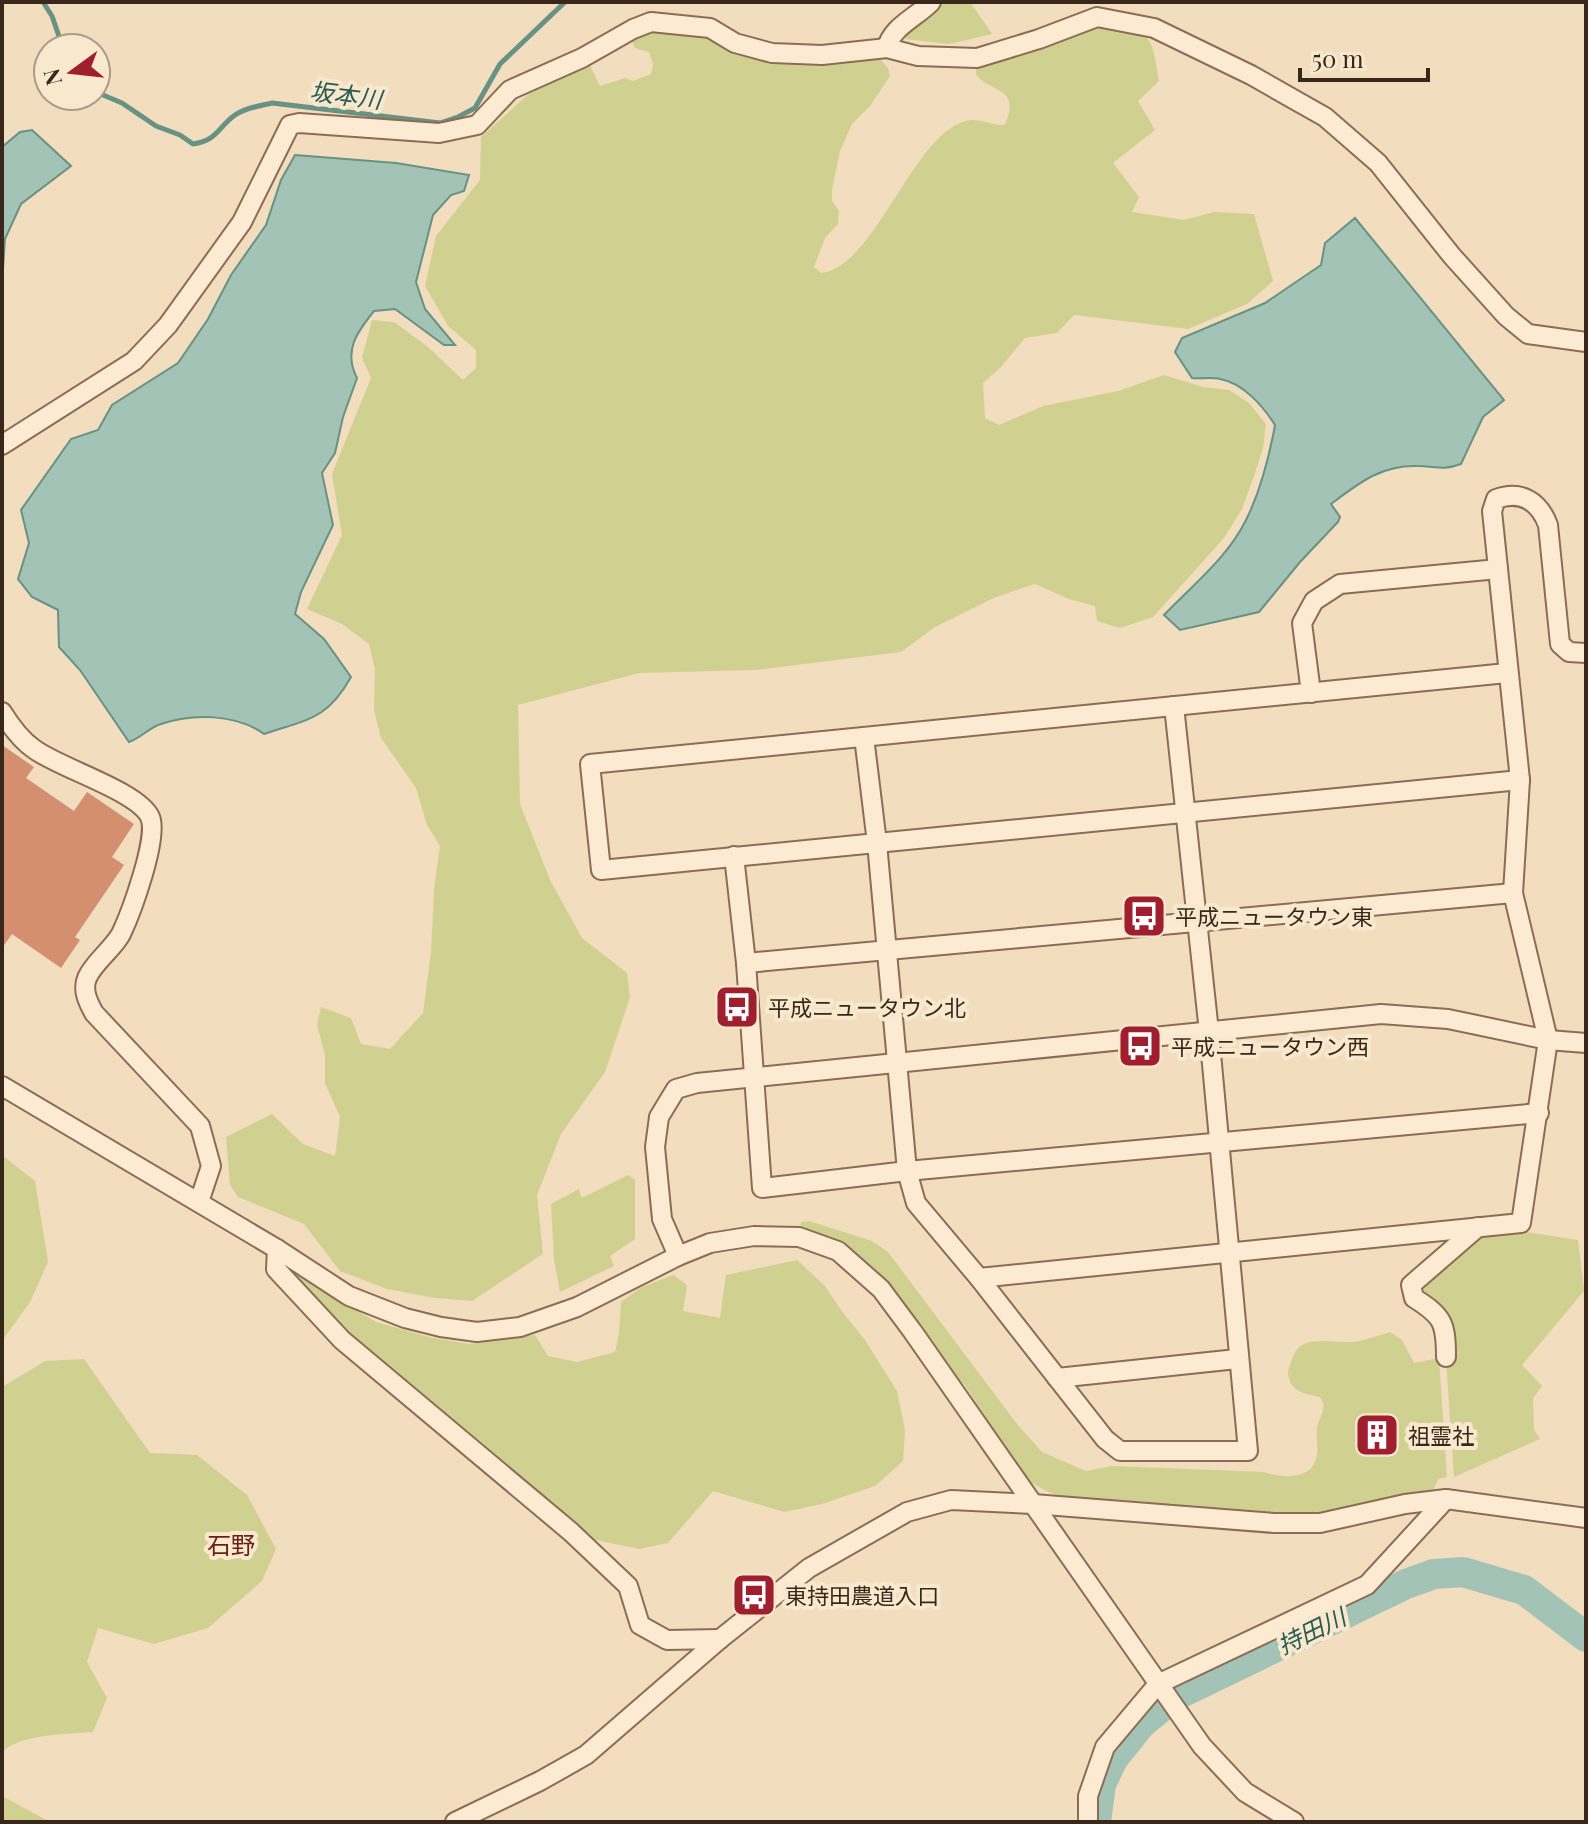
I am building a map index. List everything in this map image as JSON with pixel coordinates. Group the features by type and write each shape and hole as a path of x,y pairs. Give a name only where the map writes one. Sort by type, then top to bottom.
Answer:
{"street":[{"path":"887,48 896,30 919,15 931,2"},
{"path":"2,445 134,361 168,325 242,222 285,131 294,123 439,133 477,125 510,90 582,58 651,22 710,28 735,43 772,53 822,55 887,48 918,56 977,58 1097,17 1154,28 1251,75 1325,117 1378,163 1452,256 1506,316 1528,334 1586,342"},
{"path":"979,1278 1521,1223 1548,1040 1513,893 1520,780 1507,673 1493,503 1502,497 1526,497 1539,508 1548,525 1560,644 1569,652 1586,653"},
{"path":"1311,693 1302,623 1314,601 1340,584 1498,569"},
{"path":"1507,673 590,764 601,870 1520,780"},
{"path":"864,737 877,843 907,1171 916,1203 1105,1439 1120,1451 1248,1451 1237,1359 1209,1032 1174,706"},
{"path":"2,712 34,749 127,797 149,815 153,833 148,858 120,935 86,979 86,997 94,1013 200,1126 211,1166 199,1202"},
{"path":"734,856 746,963 762,1188 907,1171 1539,1113"},
{"path":"746,963 1513,893"},
{"path":"678,1256 662,1219 655,1147 659,1117 676,1089 697,1083 1381,1014 1448,1019 1548,1040 1586,1043"},
{"path":"2,1086 277,1249 349,1296 405,1318 441,1327 477,1332 520,1327 577,1307 710,1243 754,1236 799,1237 838,1251 881,1289 1202,1746 1245,1792 1294,1822"},
{"path":"1446,1357 1446,1327 1431,1307 1414,1298 1411,1285 1478,1227"},
{"path":"277,1249 276,1269 342,1340 571,1532 628,1586 640,1625 667,1640 720,1639"},
{"path":"1057,1378 1237,1359"},
{"path":"455,1822 586,1755 720,1639 809,1568 907,1512 951,1500 1274,1523 1320,1523 1405,1504 1446,1499 1586,1518"},
{"path":"1088,1822 1088,1796 1105,1747 1160,1688 1367,1585 1446,1499"}],"green space":[{"path":"938,2 970,2 992,34 949,44 905,39 907,31 927,17"},
{"path":"1102,25 1131,30 1146,37 1154,52 1159,81 1138,101 1155,130 1113,163 1139,197 1132,212 1184,220 1214,212 1254,214 1273,281 1247,304 1188,329 1074,315 1057,333 1025,338 983,383 985,418 999,425 1043,406 1118,391 1164,375 1203,387 1229,390 1249,403 1266,424 1263,448 1242,509 1224,538 1153,617 1120,628 1097,621 1095,606 1035,584 996,597 935,627 901,652 755,670 639,673 518,705 520,804 550,880 582,938 627,973 630,997 605,1072 561,1134 537,1195 543,1254 472,1301 387,1289 340,1271 304,1224 238,1197 230,1185 226,1137 272,1114 303,1144 335,1156 340,1117 325,1083 325,1055 317,1025 321,1007 351,1018 361,1044 390,1049 423,1013 440,846 427,825 416,788 381,738 374,710 375,669 369,644 342,624 307,609 342,535 332,474 371,378 362,358 372,320 394,322 428,347 463,380 476,368 476,350 448,326 425,286 436,236 480,180 481,137 531,92 589,64 600,86 625,78 633,81 651,74 653,64 649,52 635,48 632,41 648,33 665,30 682,32 754,57 785,63 881,60 890,76 870,106 852,124 840,151 832,190 832,201 839,211 838,224 825,238 814,267 821,273 840,265 859,249 926,152 944,133 969,120 1005,125 1009,112 1006,96 981,80 976,68 1038,51"},
{"path":"2,1155 35,1181 48,1262 30,1302 2,1341"},
{"path":"628,1175 635,1180 635,1239 610,1256 614,1266 560,1292 554,1260 551,1204 579,1189 581,1197 586,1196"},
{"path":"809,1221 872,1241 888,1252 1017,1424 1042,1452 1086,1471 1112,1466 1264,1472 1280,1476 1304,1473 1315,1463 1317,1427 1323,1405 1320,1397 1299,1391 1291,1384 1288,1372 1296,1351 1317,1341 1353,1342 1390,1332 1402,1340 1414,1363 1439,1358 1447,1477 1438,1479 1433,1491 1374,1504 1292,1516 1073,1501 1055,1494 1026,1479 964,1384 948,1371 872,1267 839,1244 804,1232 801,1222","holes":["1380,1420 1388,1424 1392,1435 1387,1446 1377,1449 1366,1444 1360,1430 1364,1424"]},
{"path":"1526,1232 1578,1240 1584,1291 1522,1365 1542,1386 1533,1398 1534,1429 1540,1439 1454,1477 1446,1359 1456,1356 1455,1336 1447,1312 1442,1305 1424,1294 1424,1286 1483,1237"},
{"path":"797,1260 825,1286 865,1340 897,1391 905,1430 903,1461 875,1486 822,1504 784,1512 713,1491 668,1543 639,1549 591,1539 342,1327 289,1276 292,1270 376,1322 469,1344 535,1335 548,1356 577,1362 615,1352 621,1302 640,1288 673,1275 687,1285 683,1311 720,1318 726,1275"},
{"path":"84,1359 150,1453 197,1455 247,1495 276,1549 262,1581 208,1628 154,1644 98,1628 87,1662 107,1698 93,1732 32,1738 2,1752 2,1387 45,1361"},
{"path":"2,1796 50,1822 2,1822"}],"shaded area":[{"path":"32,130 71,166 21,204 5,239 2,285 2,147 20,132"},
{"path":"295,155 396,163 469,175 464,191 451,195 433,215 416,282 425,309 455,345 444,345 395,309 374,311 354,342 351,359 357,378 343,417 335,453 322,473 333,525 301,592 295,614 324,639 351,677 333,702 305,721 264,734 241,722 201,717 161,724 129,742 80,670 59,647 58,610 32,597 18,579 29,543 21,510 71,439 98,430 112,405 178,363 208,319 231,275 266,225 281,180"},
{"path":"1355,218 1504,400 1483,417 1461,464 1444,468 1404,466 1381,472 1331,504 1340,517 1338,522 1259,612 1180,630 1164,615 1209,570 1238,534 1260,485 1275,425 1258,403 1237,385 1217,378 1192,378 1175,352 1182,338 1265,303 1321,265 1325,243"}],"building":[{"path":"2,745 34,767 26,778 74,811 87,792 134,824 112,857 124,865 75,937 80,940 61,968 12,934 2,948"}],"waterway":[{"name":"坂本川","path":"43,2 58,32"},
{"name":"坂本川","path":"112,99 193,144 213,136 239,113 272,103 440,123 475,108 500,64 565,2"},
{"name":"持田川","path":"1096,1822 1101,1784 1113,1759 1141,1724 1175,1696 1406,1584 1434,1574 1463,1572 1524,1590 1586,1637"}],"place":[{"name":"平成ニュータウン東","path":"1144,916"},
{"name":"平成ニュータウン北","path":"737,1007"},
{"name":"平成ニュータウン西","path":"1140,1046"},
{"name":"祖霊社","path":"1377,1435"},
{"name":"東持田農道入口","path":"754,1595"}],"district":[{"name":"石野","path":"231,1544"}]}
